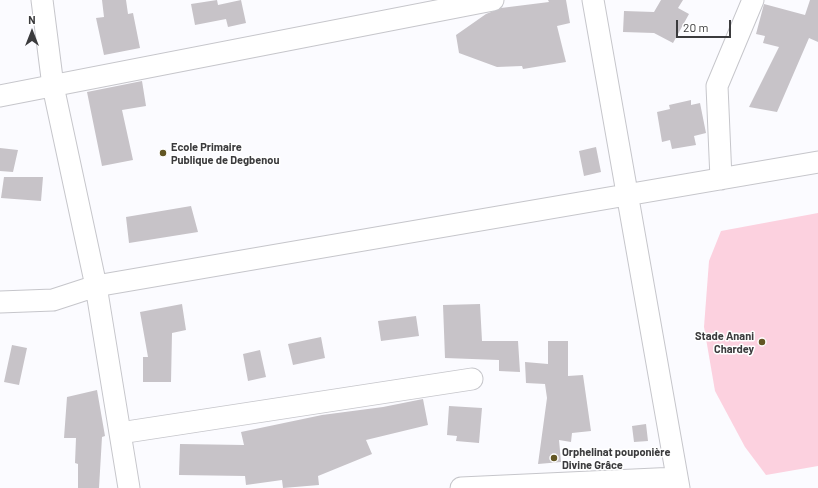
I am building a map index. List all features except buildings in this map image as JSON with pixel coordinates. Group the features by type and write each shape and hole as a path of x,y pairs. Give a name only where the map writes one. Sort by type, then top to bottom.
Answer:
{"street":[{"path":"42,0 53,86 96,286 129,488"},
{"path":"0,96 53,86 402,9 493,0"},
{"path":"460,488 678,483 593,0"},
{"path":"721,179 717,86 753,0"},
{"path":"0,302 53,300 96,286 818,162"},
{"path":"120,433 472,379"}],"shaded area":[{"name":"Stade Anani Chardey","path":"818,213 818,466 766,475 745,447 715,391 704,327 709,261 721,231"}],"place":[{"name":"Ecole Primaire Publique de Degbenou","path":"163,153"},
{"name":"Stade Anani Chardey","path":"762,342"},
{"name":"Orphelinat pouponière Divine Grâce","path":"554,458"}]}
